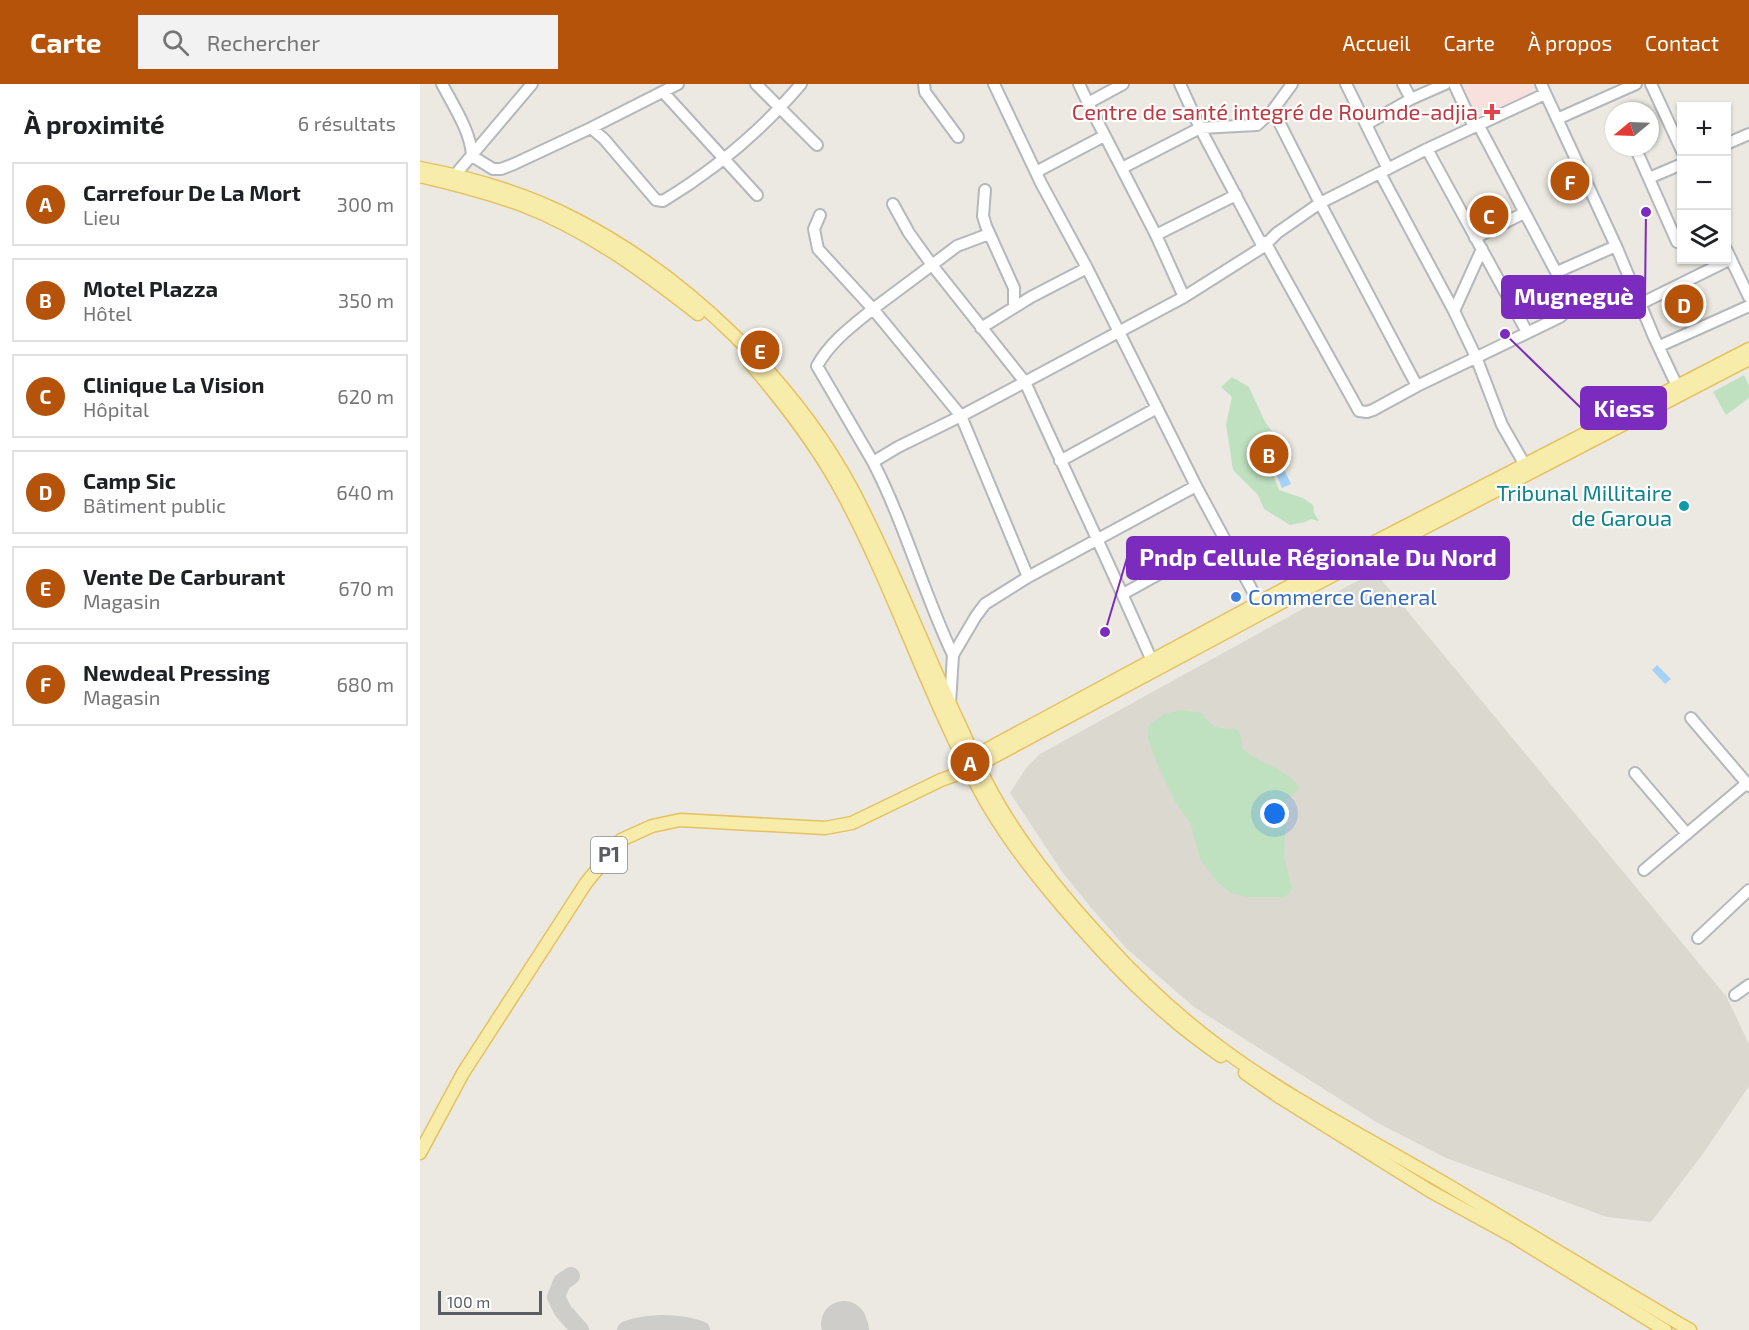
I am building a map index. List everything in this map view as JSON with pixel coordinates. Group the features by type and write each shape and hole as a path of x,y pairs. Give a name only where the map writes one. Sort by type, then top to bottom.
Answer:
{"main road":[{"path":"420,168 455,175 530,199 573,218 655,269 746,346 780,385 819,436 850,485 950,703 989,808 1025,861 1084,933 1148,999 1209,1048 1281,1098 1430,1191 1523,1242 1665,1330"},
{"path":"420,176 477,190 523,205 610,249 701,316 741,352 812,441 842,490 972,763 985,778 1017,833 1050,877 1102,938 1153,992 1229,1054 1357,1135 1440,1181 1690,1330"},
{"path":"972,763 1259,603 1749,349"},
{"path":"972,763 993,756 1303,591 1749,359"},
{"path":"985,778 993,756"},
{"name":"P1","path":"420,1153 463,1074 500,1016 586,883 621,840 652,826 680,820 825,828 852,823 941,780 955,766 972,763"}],"street":[{"path":"442,84 461,122 471,147 472,156 487,166 501,169 591,129 678,84"},
{"path":"455,175 532,84"},
{"path":"756,84 817,145"},
{"path":"591,129 604,139 656,200 663,201 725,158 781,108 801,84"},
{"path":"924,84 925,92 958,137"},
{"path":"994,84 1036,172 1087,268 1196,486 1259,603"},
{"path":"1079,84 1156,235 1184,297"},
{"path":"1088,103 1123,84"},
{"path":"1180,84 1200,128 1264,245 1359,411 1367,412 1560,317 1567,311 1569,303 1557,272 1454,84"},
{"path":"1122,168 1200,128 1257,125 1273,110 1292,84"},
{"path":"1346,84 1367,124 1384,171 1476,357 1502,425 1525,465"},
{"path":"1403,84 1411,99"},
{"path":"1367,124 1411,99 1446,84"},
{"path":"1557,119 1636,84"},
{"path":"1651,84 1677,140"},
{"path":"873,462 897,447 961,416 1184,297 1264,245 1320,203 1477,126 1543,89 1616,246 1677,386"},
{"path":"664,93 757,195"},
{"path":"1273,110 1417,386"},
{"path":"604,139 609,120"},
{"path":"1731,142 1749,134"},
{"path":"1036,172 1104,136"},
{"path":"1427,149 1527,332"},
{"path":"1639,156 1677,242"},
{"path":"1649,178 1677,166"},
{"path":"985,190 983,216 1014,288 1014,307"},
{"path":"1156,235 1236,195"},
{"path":"893,204 909,233 932,265 1025,382 1152,661"},
{"path":"1474,238 1524,213"},
{"path":"820,215 814,229 818,249 873,309 961,416 1028,577"},
{"path":"950,703 953,655 888,492 817,366 836,340 873,309 957,246 989,234"},
{"path":"1557,272 1616,246"},
{"path":"1454,311 1482,249"},
{"path":"1731,258 1749,297"},
{"path":"1640,304 1711,264"},
{"path":"981,328 1014,307 1087,268"},
{"path":"1662,345 1749,306"},
{"path":"1060,461 1157,408"},
{"path":"953,655 985,604 1028,577 1196,486"},
{"path":"1123,594 1224,538"},
{"path":"1644,870 1748,784 1690,718"},
{"path":"1635,773 1686,834"},
{"path":"1698,938 1749,890"},
{"path":"1735,995 1749,985"}],"shaded area":[{"name":"Centre de santé integré de Roumde-adjia","path":"1470,84 1530,84 1537,97 1483,127 1462,88"},
{"path":"1375,572 1726,996 1749,1044 1749,1086 1702,1155 1651,1222 1607,1217 1446,1158 1376,1122 1194,1007 1126,948 1088,904 1063,873 1010,793 1026,768 1040,754 1299,611"}],"green space":[{"path":"1744,375 1749,386 1749,398 1726,415 1713,392"},
{"path":"1232,377 1249,387 1264,420 1277,439 1281,454 1271,469 1279,490 1303,498 1313,505 1314,513 1319,521 1311,519 1290,525 1264,509 1258,495 1233,470 1226,424 1232,397 1221,387"},
{"path":"1181,710 1202,713 1216,727 1238,730 1242,748 1280,770 1300,789 1287,798 1284,855 1292,890 1285,897 1246,897 1231,893 1218,883 1200,859 1191,824 1175,801 1160,771 1148,738 1148,726 1164,714"}],"water":[{"path":"1283,467 1291,484 1282,488 1275,471"},
{"path":"1657,665 1671,679 1665,684 1652,670"}],"taxiway":[{"path":"571,1276 562,1282 556,1297 563,1311 580,1330"},
{"path":"626,1330 663,1324 701,1330"}],"runway":[{"path":"844,1324 846,1330"}],"place":[{"name":"Centre de santé integré de Roumde-adjia","path":"1492,112"},
{"name":"Newdeal Pressing","path":"1570,181"},
{"name":"Mugneguè","path":"1646,212"},
{"name":"Clinique La Vision","path":"1489,215"},
{"name":"Camp Sic","path":"1684,304"},
{"name":"Kiess","path":"1505,334"},
{"name":"Vente De Carburant","path":"760,350"},
{"name":"Motel Plazza","path":"1269,454"},
{"name":"Tribunal Millitaire de Garoua","path":"1684,506"},
{"name":"Commerce General","path":"1236,597"},
{"name":"Pndp Cellule Régionale Du Nord","path":"1105,632"},
{"name":"Carrefour De La Mort","path":"970,762"}]}
